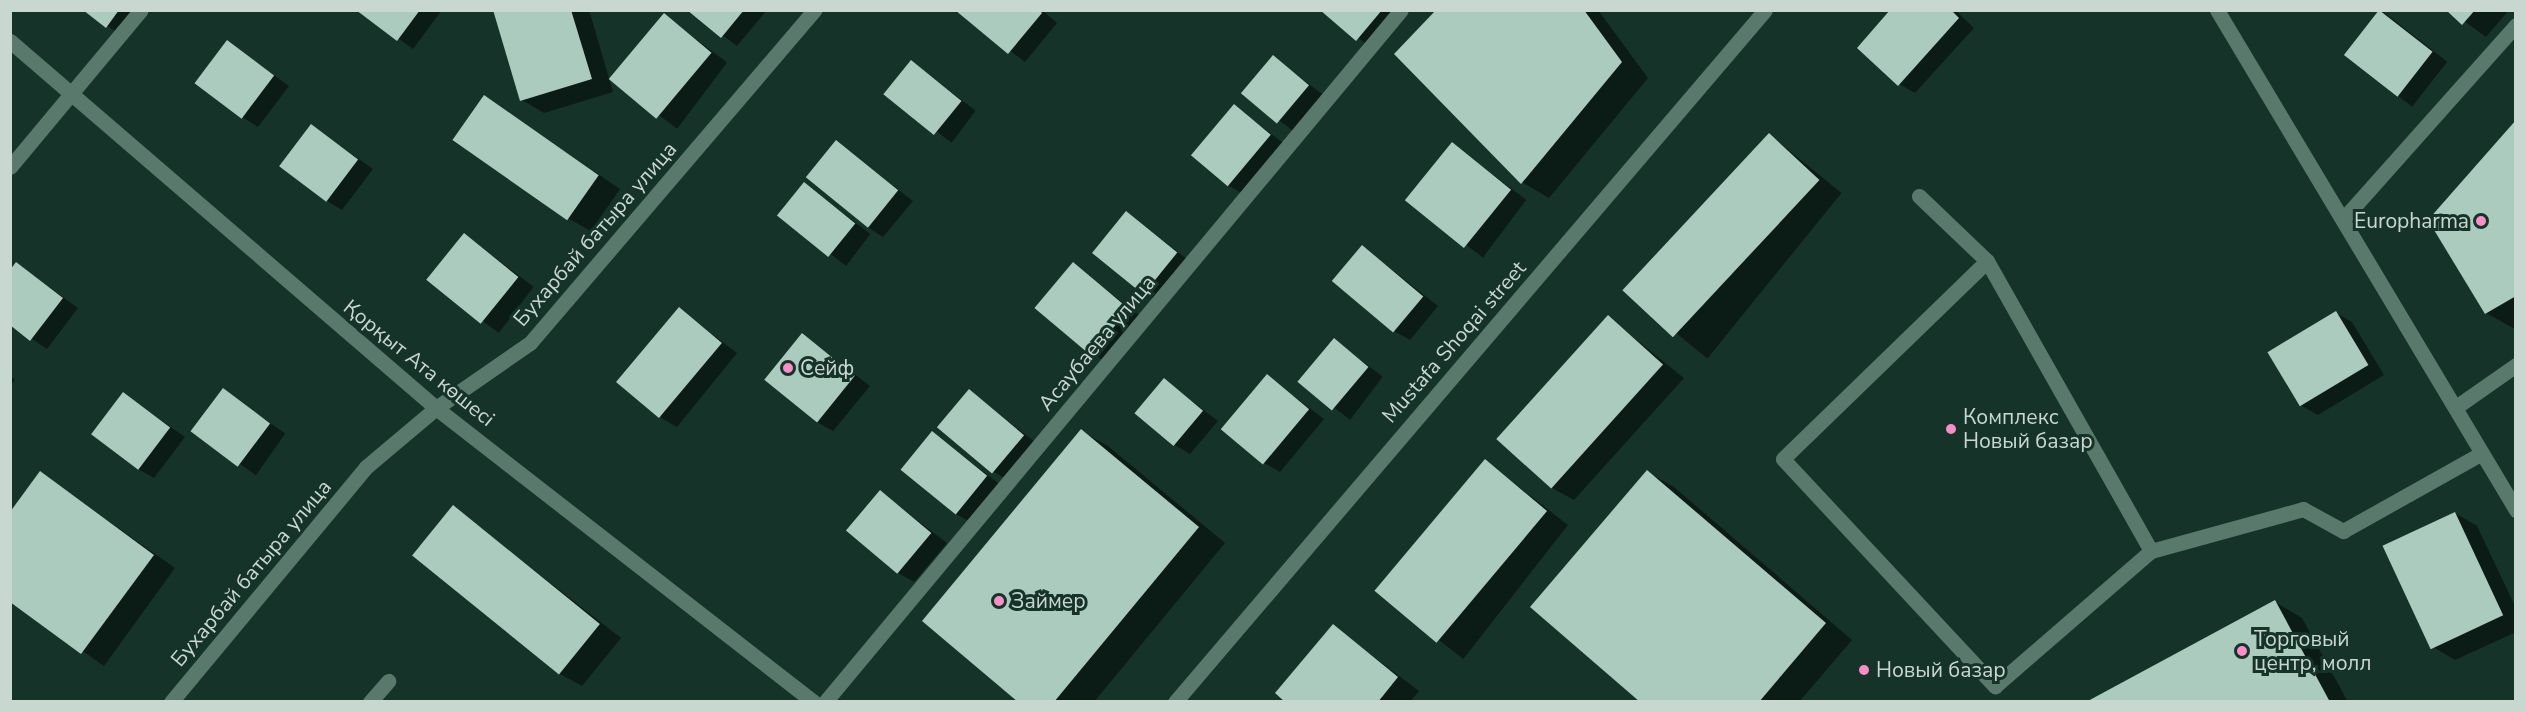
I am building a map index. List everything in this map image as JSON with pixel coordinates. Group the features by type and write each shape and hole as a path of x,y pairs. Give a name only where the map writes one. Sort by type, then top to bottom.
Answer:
{"street":[{"path":"10,166 141,10"},
{"name":"Бухарбай батыра улица","path":"175,700 366,467 436,408 530,344 814,10"},
{"name":"Асаубаева улица","path":"825,702 1401,10"},
{"name":"Mustafa Shoqai street","path":"1175,702 1765,10"},
{"path":"2217,10 2344,218 2516,510"},
{"path":"2344,218 2516,25"},
{"name":"Қорқыт Ата көшесі","path":"10,41 436,408 814,702"},
{"path":"1919,196 1987,261 2151,551"},
{"path":"1987,261 1783,459 1995,686 2151,551 2303,509 2343,531 2482,453"},
{"path":"2456,407 2516,365"},
{"path":"370,702 388,681"}],"building":[{"path":"83,10 119,10 106,28"},
{"path":"356,10 420,10 397,41"},
{"path":"493,10 571,10 592,79 520,101"},
{"path":"687,10 744,10 721,38"},
{"path":"955,10 1039,10 1042,13 1008,54"},
{"path":"1320,10 1382,10 1356,41"},
{"path":"1436,10 1584,10 1622,62 1521,184 1394,54"},
{"path":"1890,10 1951,10 1959,18 1898,86 1857,48"},
{"path":"2379,10 2433,52 2397,97 2344,55"},
{"path":"2446,10 2475,10 2462,25"},
{"path":"664,13 711,53 656,119 609,79"},
{"path":"227,40 274,76 242,119 195,83"},
{"path":"1273,55 1309,85 1277,124 1241,93"},
{"path":"911,60 962,101 934,135 883,94"},
{"path":"484,95 599,175 567,220 452,140"},
{"path":"1234,104 1271,135 1228,186 1191,155"},
{"path":"2516,120 2516,296 2485,314 2428,220"},
{"path":"311,124 358,160 326,202 279,166"},
{"path":"1769,133 1819,180 1673,337 1622,290"},
{"path":"836,140 898,190 868,228 806,177"},
{"path":"1452,142 1511,190 1464,248 1405,200"},
{"path":"804,182 855,224 828,257 777,215"},
{"path":"1126,211 1177,253 1143,295 1092,253"},
{"path":"464,233 518,277 481,324 426,280"},
{"path":"1362,245 1423,296 1393,332 1332,281"},
{"path":"16,262 63,298 30,341 10,325 10,270"},
{"path":"1073,262 1129,309 1090,355 1034,308"},
{"path":"679,307 722,343 659,418 616,382"},
{"path":"2336,311 2368,365 2300,406 2267,352"},
{"path":"1608,315 1663,365 1551,489 1496,439"},
{"path":"802,333 855,376 817,422 764,380"},
{"path":"1334,338 1368,367 1332,411 1297,382"},
{"path":"1267,374 1309,409 1263,465 1221,429"},
{"path":"1164,378 1203,411 1174,446 1134,413"},
{"path":"223,388 270,424 238,467 191,431"},
{"path":"969,389 1024,435 992,474 937,427"},
{"path":"123,392 170,428 138,470 91,434"},
{"path":"1081,429 1199,527 1054,702 1018,702 922,621"},
{"path":"932,431 987,476 956,515 901,470"},
{"path":"1485,459 1547,511 1436,643 1374,591"},
{"path":"1647,470 1826,623 1759,702 1640,702 1530,607"},
{"path":"40,471 154,555 81,654 10,602 10,512"},
{"path":"880,490 931,533 897,574 846,531"},
{"path":"453,505 600,624 559,674 412,556"},
{"path":"2455,512 2503,615 2431,649 2382,546"},
{"name":"Торговый центр, молл","path":"2275,600 2330,702 2086,702"},
{"path":"1333,624 1398,677 1378,702 1285,702 1275,693"}],"place":[{"name":"Europharma","path":"2481,221"},
{"name":"Сейф","path":"788,368"},
{"name":"Комплекс Новый базар","path":"1951,429"},
{"name":"Займер","path":"999,601"},
{"name":"Торговый центр, молл","path":"2242,651"},
{"name":"Новый базар","path":"1864,670"}]}
